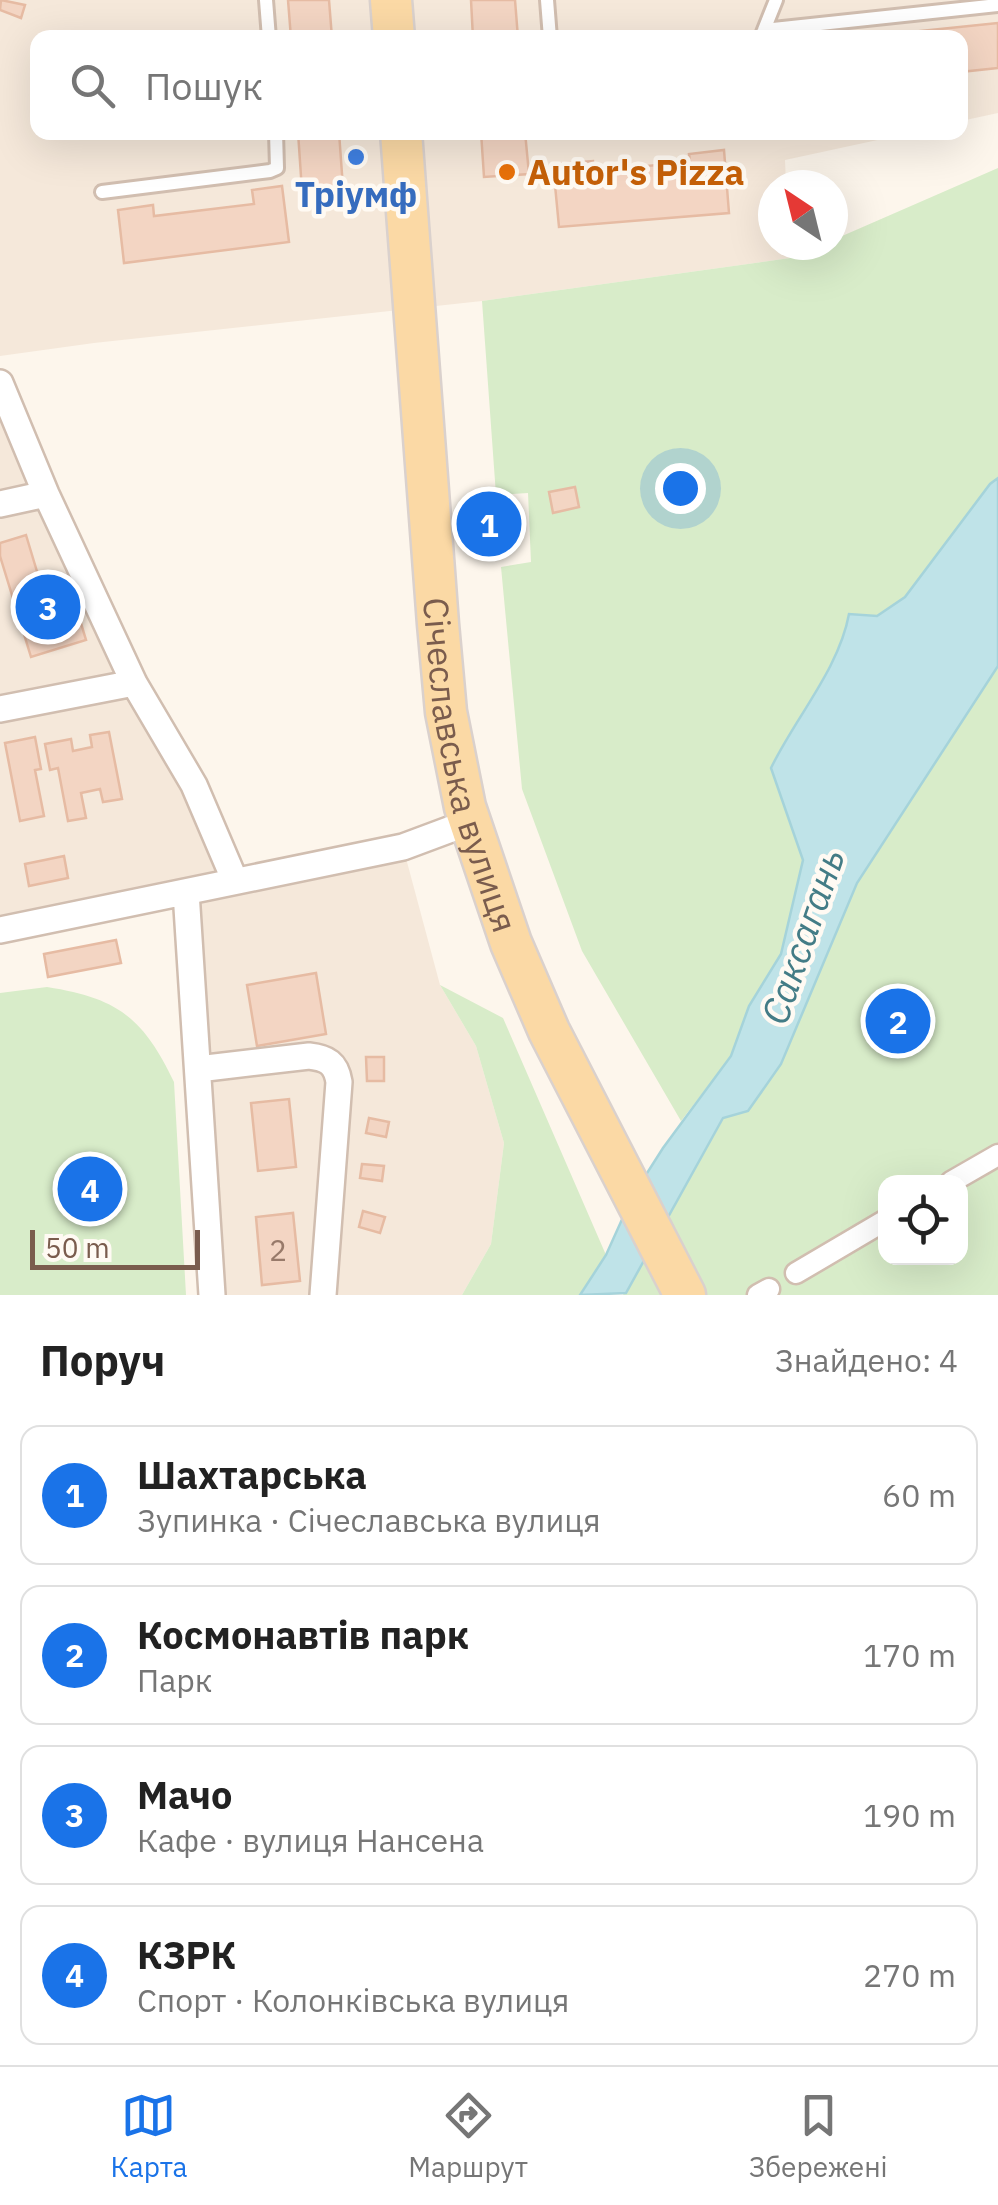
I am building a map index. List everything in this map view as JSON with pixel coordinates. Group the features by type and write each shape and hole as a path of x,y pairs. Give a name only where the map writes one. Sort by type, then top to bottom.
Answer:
{"main road":[{"path":"391,0 393,30"},
{"name":"Січеславська вулиця","path":"402,140 446,712 470,822 549,1031 686,1295"}],"street":[{"path":"0,384 46,494 134,682 194,785 234,882"},
{"path":"0,504 46,494"},
{"path":"0,709 134,682"},
{"path":"0,930 403,846 470,822"},
{"path":"186,892 212,1295"},
{"path":"198,1068 308,1056 325,1058 337,1069 324,1295"},
{"path":"962,1175 998,1155"},
{"path":"796,1273 878,1225"}],"lane":[{"path":"266,0 268,30"},
{"path":"547,0 549,30"},
{"path":"764,30 776,0"},
{"path":"795,30 998,5"},
{"path":"102,192 270,171 279,160 277,140"}],"shaded area":[{"path":"0,0 998,0 998,113 968,119 968,30 30,30 30,140 878,140 785,160 785,170 758,170 758,260 776,260 482,301 0,356"},
{"path":"0,383 234,881 403,847 440,985 476,1046 504,1143 491,1244 462,1295 212,1295 186,892 0,930"}],"green space":[{"path":"998,168 998,478 905,597 877,617 849,614 836,654 771,769 803,859 781,954 749,1006 731,1056 681,1121 582,951 522,789 501,567 531,562 528,493 496,495 482,301 776,260 848,260 848,233"},
{"path":"998,666 998,1295 623,1295 724,1118 781,1064 857,883"},
{"path":"440,985 503,1018 606,1255 580,1295 462,1295 491,1244 504,1143 476,1046"},
{"path":"47,987 92,997 125,1014 151,1041 174,1082 186,1295 0,1295 0,993"}],"water":[{"name":"Саксагань","path":"998,478 998,666 857,883 781,1064 748,1111 723,1118 626,1293 580,1295 606,1255 633,1195 731,1056 749,1006 781,954 803,860 771,768 826,674 849,614 877,616 905,597"}],"building":[{"path":"1,0 25,5 21,18 0,10"},
{"path":"288,0 329,0 331,30 290,30"},
{"path":"471,0 515,0 517,30 473,30"},
{"path":"998,23 998,68 968,71 968,30 930,30"},
{"path":"299,140 340,140 343,188 302,191"},
{"path":"482,140 526,140 529,174 484,177"},
{"path":"724,150 729,213 559,227 553,164 593,161 594,171 690,162 689,154"},
{"path":"282,186 289,242 124,263 118,210 153,205 154,216 254,204 252,190"},
{"path":"575,487 579,507 553,513 549,492"},
{"path":"514,523 517,539 507,540 504,525"},
{"path":"26,535 51,618 77,610 86,640 31,657 0,556 0,543"},
{"path":"109,732 122,799 103,802 100,789 81,793 86,818 68,821 58,768 50,770 45,744 71,739 73,751 92,747 90,735"},
{"path":"35,737 41,769 35,770 44,816 20,821 5,743"},
{"path":"64,856 68,878 29,886 25,864"},
{"path":"116,940 121,963 48,977 44,954"},
{"path":"316,973 326,1034 257,1046 247,985"},
{"path":"366,1057 384,1057 384,1081 367,1081"},
{"path":"289,1099 296,1167 258,1171 251,1103"},
{"path":"369,1118 389,1122 386,1137 366,1133"},
{"path":"362,1164 384,1166 382,1181 360,1178"},
{"path":"363,1211 385,1217 380,1233 359,1227"},
{"path":"293,1213 300,1281 262,1285 256,1217"}],"place":[{"name":"Тріумф","path":"356,157"},
{"name":"Autor's Pizza","path":"507,172"},
{"name":"Шахтарська","path":"489,524"},
{"name":"Мачо","path":"48,607"},
{"name":"Космонавтів парк","path":"898,1021"},
{"name":"КЗРК","path":"90,1189"}]}
